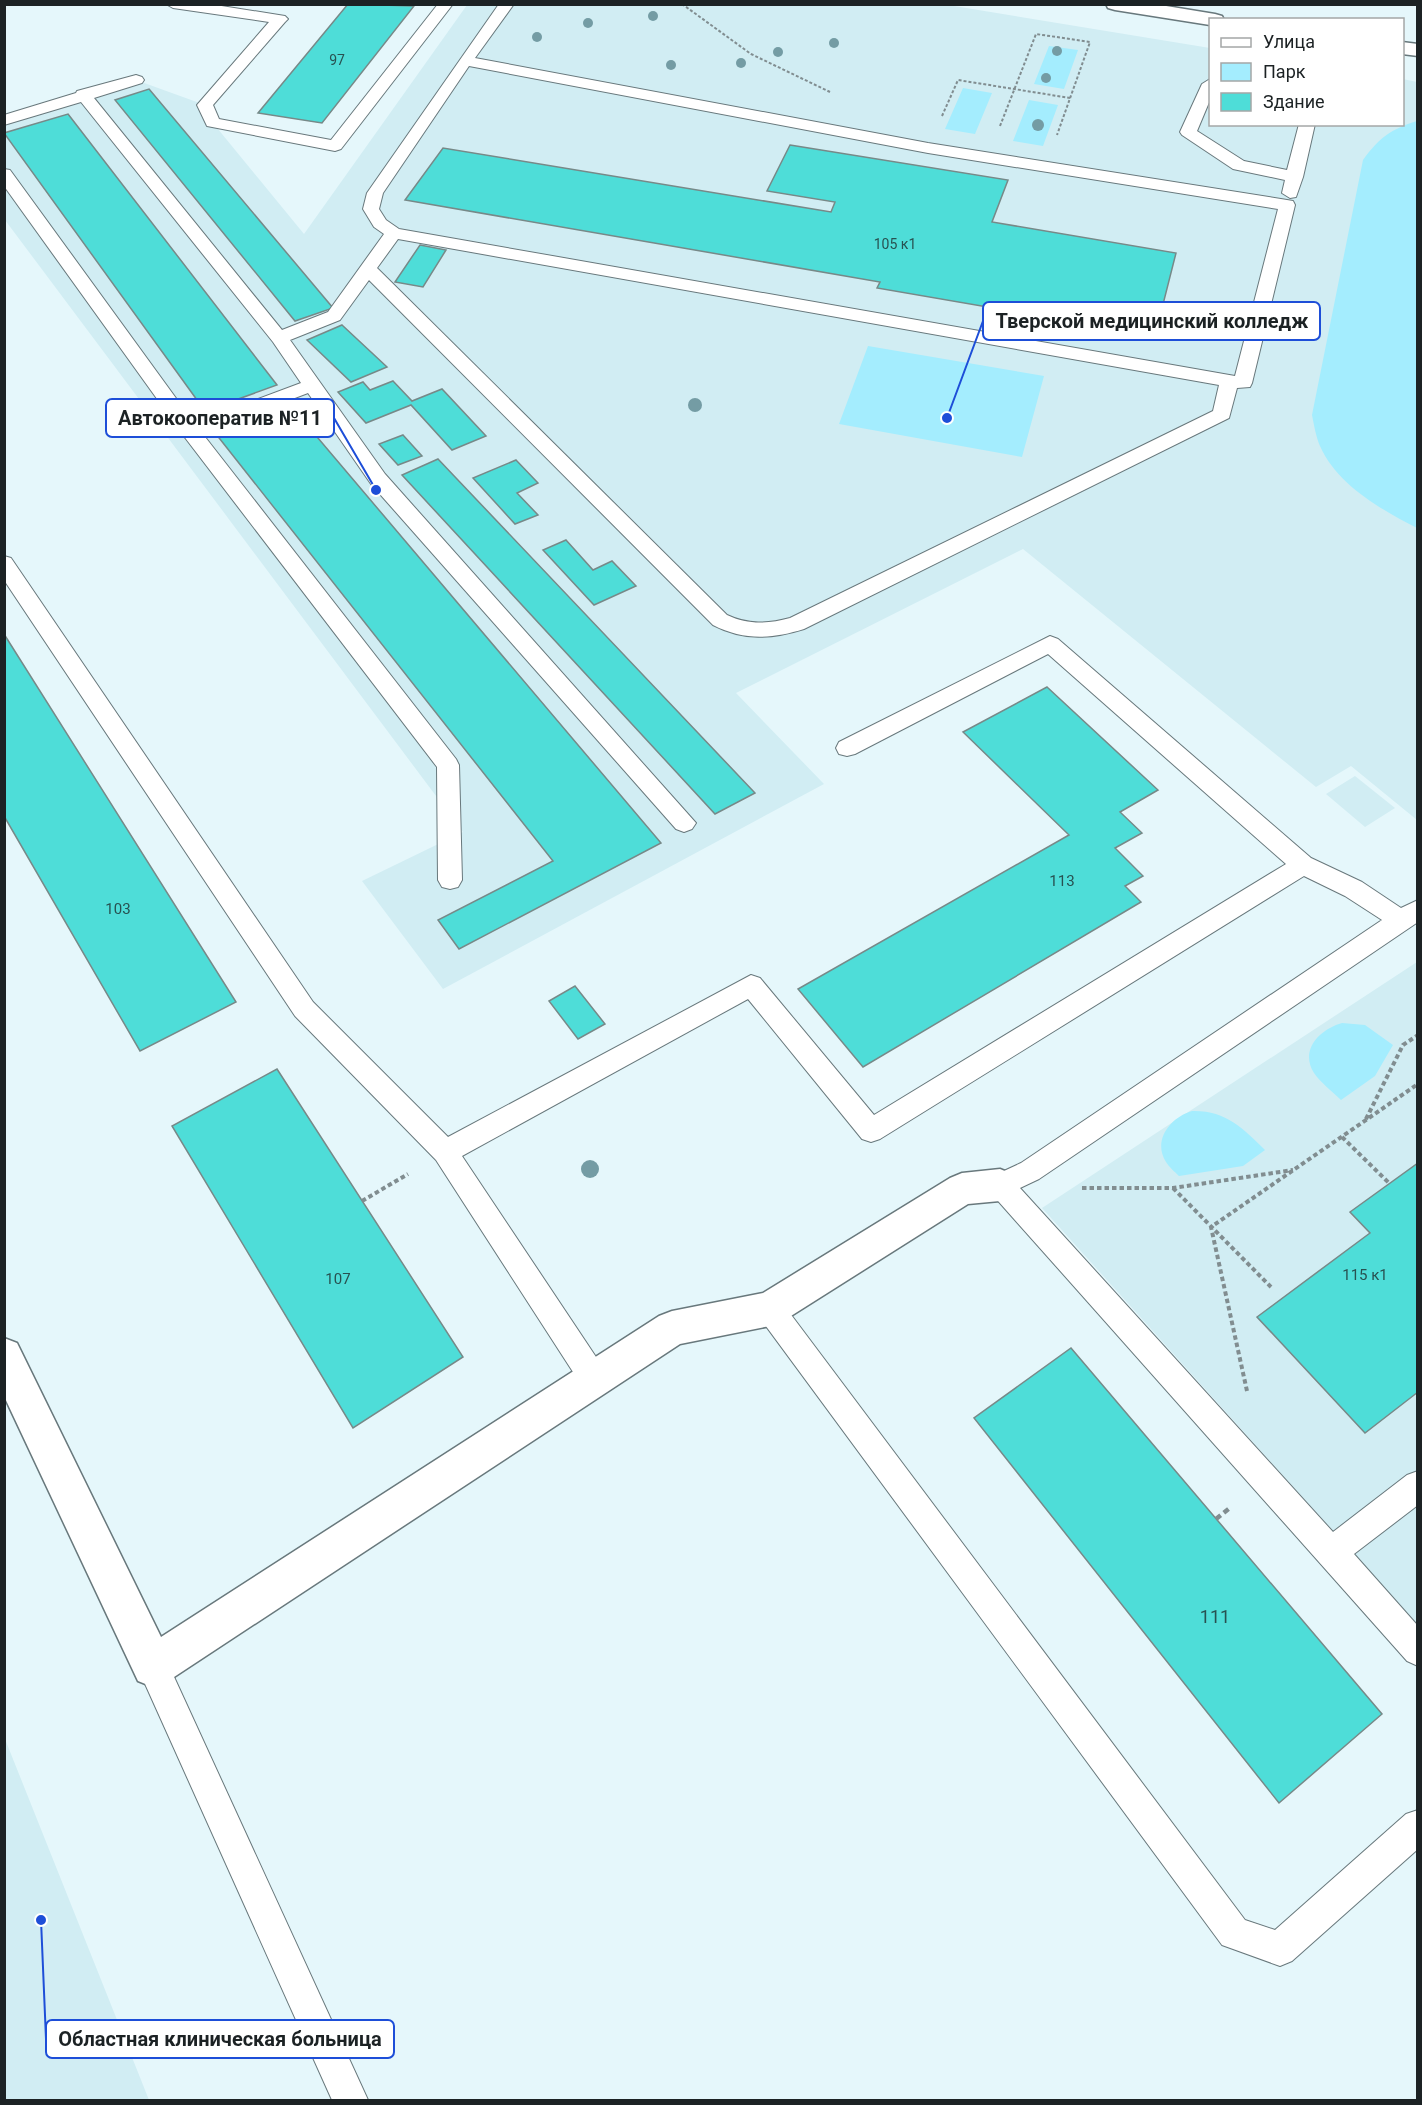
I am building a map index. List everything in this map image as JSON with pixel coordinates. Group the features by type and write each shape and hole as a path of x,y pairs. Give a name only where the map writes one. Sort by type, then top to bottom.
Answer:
{"street":[{"path":"1115,4 1209,19"},
{"path":"4,1355 153,1666 672,1328 770,1309 962,1189 1008,1193"}],"lane":[{"path":"173,4 280,19 205,105 213,123 335,146 446,4"},
{"path":"507,4 375,193 371,209 380,223 394,233 1243,383 1307,126"},
{"path":"465,61 928,148 1287,205"},
{"path":"4,120 82,94 136,80"},
{"path":"1209,86 1188,132 1239,165 1295,177"},
{"path":"82,94 279,338 378,479 684,823"},
{"path":"4,174 190,431 448,765 450,880"},
{"path":"279,338 334,316 394,233"},
{"path":"368,268 720,620 734,628 756,632 777,630 796,624 1222,414 1229,380"},
{"path":"190,431 312,385"},
{"path":"4,563 304,1009 445,1152 594,1379"},
{"path":"847,748 1050,644 1303,865 1340,881 1381,905 1408,914"},
{"path":"445,1152 751,985 871,1131 1303,865"},
{"path":"1408,914 1030,1171 1008,1193 1332,1551 1418,1650"},
{"path":"770,1309 1234,1933 1280,1949 1418,1826"},
{"path":"1332,1551 1418,1486"},
{"path":"153,1666 350,2100"}],"path":[{"path":"682,4 751,54 832,93"},
{"path":"987,158 1036,33 1090,42 1046,167"},
{"path":"928,148 958,80 1070,98"},
{"path":"1365,1122 1402,1045 1418,1035"},
{"path":"1211,1227 1418,1084"},
{"path":"1342,1137 1390,1184"},
{"path":"362,1201 445,1152"},
{"path":"1008,1193 1046,1188 1173,1188 1294,1170"},
{"path":"1173,1188 1271,1287"},
{"path":"1211,1227 1249,1399"}],"shaded area":[{"path":"467,5 948,5 1209,48 1209,126 1404,126 1404,79 1417,82 1417,820 1351,766 1316,787 1023,549 736,693 824,784 443,989 362,881 463,832 5,220 5,120 136,80 205,105 213,123 304,234"},
{"path":"1355,776 1395,808 1365,827 1326,794"},
{"path":"1417,962 1417,1624 1042,1208"},
{"path":"5,1739 149,2100 5,2100"}],"green space":[{"path":"1049,46 1078,50 1064,89 1034,84"},
{"path":"963,88 992,93 975,134 945,129"},
{"path":"1029,100 1058,105 1043,146 1013,141"},
{"path":"1418,121 1417,528 1375,504 1337,473 1320,446 1312,415 1363,160 1386,135"},
{"path":"868,346 1044,376 1022,457 839,424"},
{"path":"1342,1023 1365,1025 1393,1045 1375,1076 1341,1100 1314,1073 1309,1056 1314,1041 1320,1035"},
{"path":"1192,1111 1204,1111 1224,1117 1249,1134 1265,1150 1243,1166 1179,1176 1167,1164 1161,1146 1166,1130 1171,1124 1177,1118"}],"building":[{"path":"348,4 414,6 322,123 258,113"},
{"path":"149,89 333,308 295,321 115,100"},
{"path":"68,114 277,385 205,411 4,133"},
{"path":"790,145 1008,180 992,222 1176,253 1155,336 877,288 880,282 405,200 443,148 831,212 835,202 767,191"},
{"path":"420,245 446,250 423,287 395,282"},
{"path":"342,325 387,367 351,382 307,340"},
{"path":"393,381 412,401 442,389 486,436 452,450 411,405 366,423 338,392 363,382 370,390"},
{"path":"290,405 661,843 459,949 438,920 553,861 216,434"},
{"path":"403,435 422,456 398,465 379,444"},
{"path":"438,459 755,793 715,814 402,475"},
{"path":"516,460 538,483 517,493 538,515 515,524 473,478"},
{"path":"566,540 593,570 612,561 636,586 594,605 543,550"},
{"path":"4,634 236,1002 140,1051 4,816"},
{"path":"1047,687 1158,790 1120,812 1142,833 1115,848 1143,876 1125,886 1141,902 863,1067 798,989 1069,835 963,732"},
{"path":"575,986 605,1024 578,1039 549,1001"},
{"path":"277,1069 463,1357 353,1428 172,1126"},
{"path":"1418,1163 1418,1392 1365,1433 1257,1317 1370,1233 1350,1212"},
{"path":"1071,1348 1382,1714 1279,1803 974,1418"}],"place":[{"name":"Тверской медицинский колледж","path":"947,418"},
{"name":"Автокооператив №11","path":"376,490"},
{"name":"Областная клиническая больница","path":"41,1920"}]}
